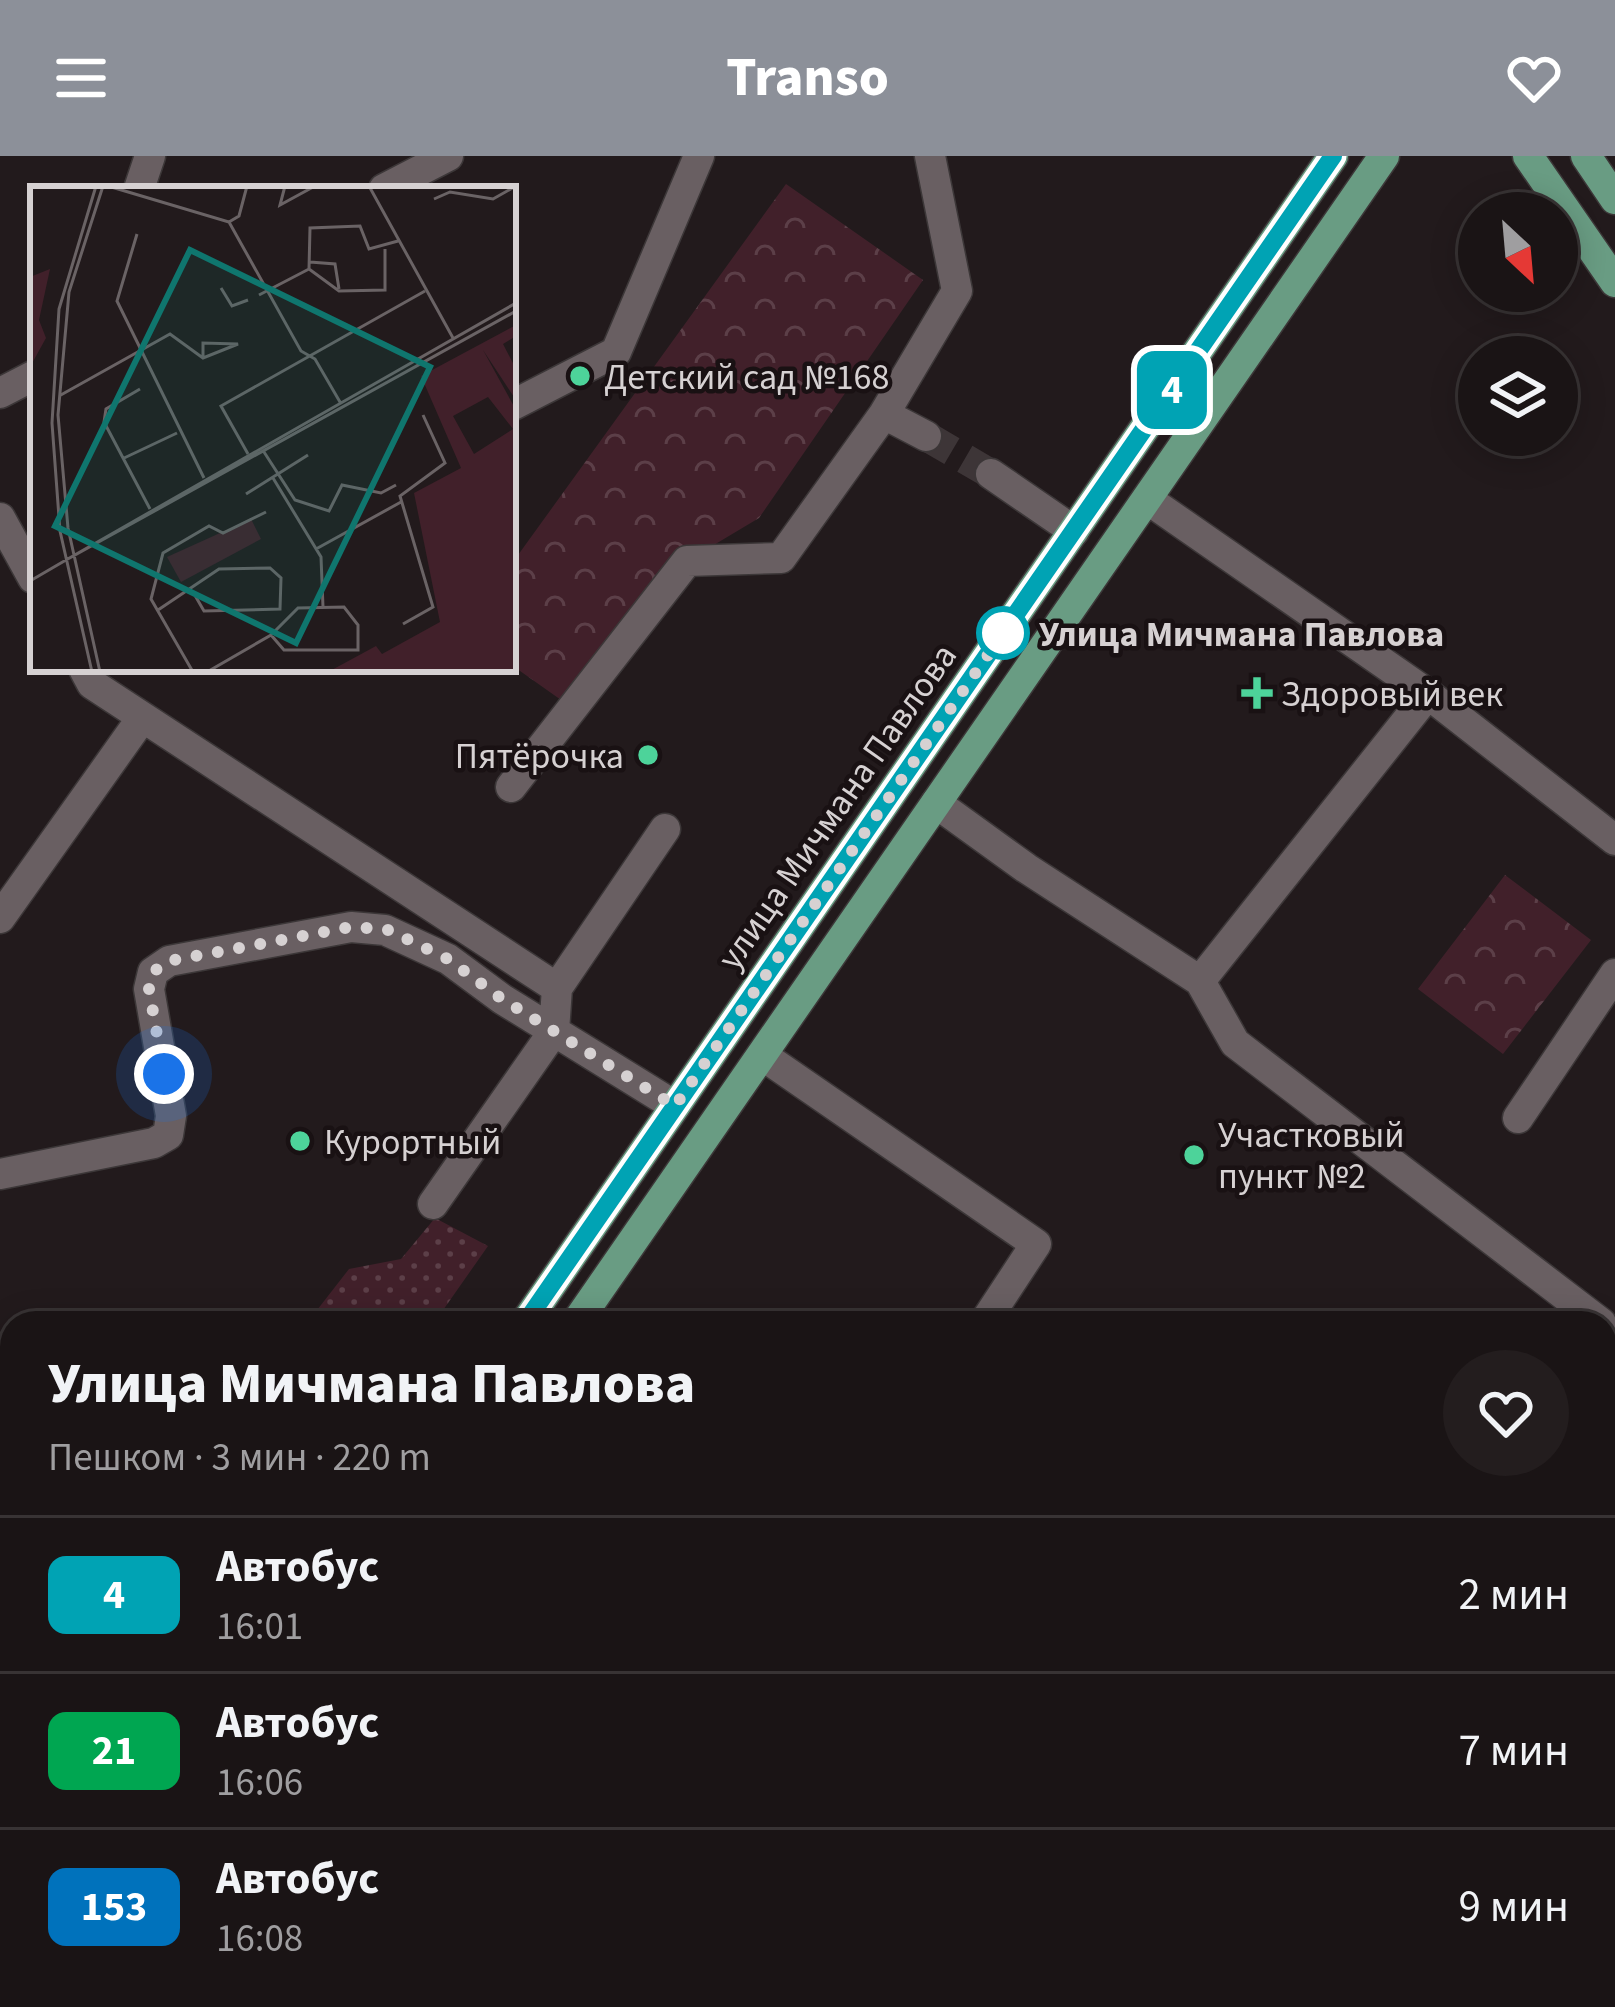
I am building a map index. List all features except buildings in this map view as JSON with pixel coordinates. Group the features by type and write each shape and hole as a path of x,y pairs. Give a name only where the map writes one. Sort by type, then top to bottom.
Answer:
{"main road":[{"name":"улица Мичмана Павлова","path":"533,1311 1333,156"},
{"path":"584,1311 1384,156"},
{"path":"1528,156 1615,281"},
{"path":"1586,156 1615,199"},
{"path":"1112,476 1147,499"},
{"path":"900,782 936,803"},
{"path":"675,1106 711,1128"}],"lane":[{"path":"140,186 150,156"},
{"path":"389,186 448,156"},
{"path":"511,788 687,561 781,558 884,413 957,291 930,156"},
{"path":"516,403 616,352 695,158"},
{"path":"0,393 30,378"},
{"path":"884,413 926,436"},
{"path":"991,474 1073,531"},
{"path":"1147,499 1428,694 1615,840"},
{"path":"0,518 30,573"},
{"path":"86,672 92,684 142,718 557,988"},
{"path":"1200,981 1428,694"},
{"path":"0,918 142,718"},
{"path":"936,803 1200,981 1235,1043 1582,1311"},
{"path":"433,1204 554,1031 557,988 665,830"},
{"path":"0,1174 154,1143 168,1135 171,1116 149,989 153,972 169,961 351,927 386,929 448,959 502,999 675,1106"},
{"path":"1518,1118 1615,974"},
{"path":"762,1055 1036,1244 992,1311"}],"green space":[{"path":"786,184 923,280 759,518 687,561 571,707 516,668 516,558"},
{"path":"1505,875 1591,940 1503,1054 1418,989"},
{"path":"435,1218 488,1246 442,1311 316,1311 349,1269 401,1259"}],"tunnel":[{"path":"926,436 991,474"}],"bus line":[{"name":"4","path":"533,1311 1333,156"}],"place":[{"name":"Детский сад №168","path":"580,376"},
{"name":"Улица Мичмана Павлова","path":"1003,633"},
{"name":"Здоровый век","path":"1257,693"},
{"name":"Пятёрочка","path":"648,755"},
{"name":"Курортный","path":"300,1141"},
{"name":"Участковый пункт №2","path":"1194,1155"}],"route":[{"path":"164,1074 149,989 153,972 169,961 351,927 386,929 448,959 502,999 675,1106 1008,626 1003,633"}]}
